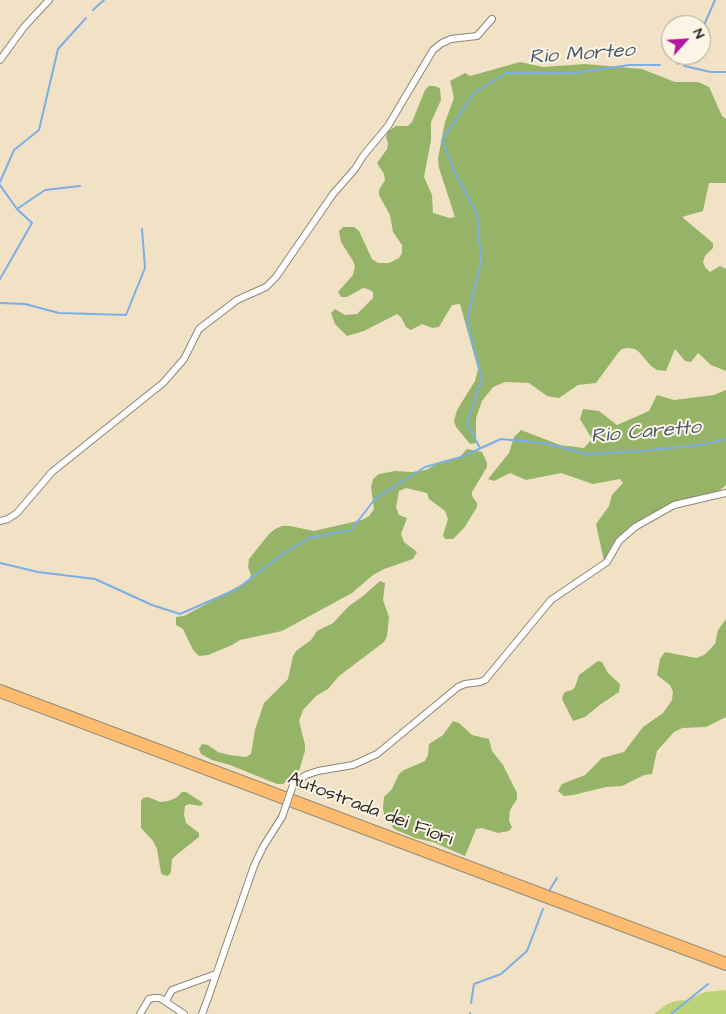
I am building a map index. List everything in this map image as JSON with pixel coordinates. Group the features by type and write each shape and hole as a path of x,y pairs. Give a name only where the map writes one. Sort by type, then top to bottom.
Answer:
{"highway":[{"name":"Autostrada dei Fiori","path":"0,691 726,964"},
{"name":"Autostrada dei Fiori","path":"0,700 726,972"}],"street":[{"path":"0,60 24,28 49,0"},
{"path":"0,521 8,519 17,513 52,472 163,383 184,359 199,329 225,308 237,300 266,287 276,277 333,194 388,126 433,50 451,39 477,36 492,19"},
{"path":"202,1014 254,866 262,847 282,817 293,785 306,775 353,765 377,754 458,688 465,684 485,680 551,600 607,562 619,541 635,527 674,505 726,493"},
{"path":"166,1002 172,990 216,974"},
{"path":"140,1014 149,999 160,998 184,1014"}],"green space":[{"path":"520,62 543,67 585,64 642,69 675,82 698,82 709,87 722,116 726,119 726,183 709,183 703,211 682,217 713,243 713,248 705,256 703,262 705,267 710,272 720,266 726,269 726,371 711,365 698,353 691,362 685,361 675,349 666,371 657,370 639,352 628,348 622,349 618,353 596,383 578,385 559,398 547,396 529,383 505,382 493,387 482,401 476,418 476,443 470,444 456,427 454,421 457,410 475,381 478,369 460,304 452,305 439,327 432,328 422,324 411,330 406,327 401,317 397,314 364,331 347,336 335,324 331,313 335,309 345,315 357,314 373,298 373,292 363,288 347,297 341,297 338,292 353,275 355,266 341,242 339,231 343,227 354,227 359,231 372,259 378,263 389,263 399,258 402,253 402,245 393,232 390,215 379,195 379,190 385,180 384,174 377,163 387,149 387,132 396,126 408,126 412,122 425,90 429,86 440,88 441,100 431,122 431,140 424,177 432,195 433,213 450,218 455,217 439,168 438,158 445,122 454,98 450,81 465,73 470,76"},
{"path":"726,390 726,485 720,490 702,496 678,500 633,524 614,542 604,561 596,524 609,506 612,495 623,483 620,479 593,484 561,473 526,480 510,473 494,481 488,479 509,453 514,437 521,430 560,445 584,448 592,439 580,419 583,409 599,411 617,425 649,411 657,395 674,400 714,395"},
{"path":"467,449 482,452 487,467 472,492 477,507 464,528 453,539 445,539 443,535 448,519 445,511 429,499 427,493 406,488 399,491 396,507 399,515 407,518 401,534 404,542 417,552 413,559 373,575 352,593 282,631 240,640 208,655 199,656 193,650 183,629 176,625 176,617 184,616 248,581 251,575 248,567 249,559 275,529 282,526 290,526 314,531 362,520 369,516 374,509 371,487 373,479 379,474 395,471 412,472 426,470 442,461 458,459"},
{"path":"380,581 385,583 383,600 389,617 387,636 384,642 339,676 328,689 316,696 303,710 299,721 305,751 298,774 283,784 277,784 230,765 212,760 201,754 199,749 202,744 229,755 246,757 251,754 255,730 264,703 288,679 293,656 296,651 311,640 317,631 333,623 349,606"},
{"path":"726,619 726,717 706,727 682,728 674,732 657,751 652,774 644,775 622,786 606,787 573,795 564,796 558,791 562,784 585,775 602,758 624,752 643,727 663,713 672,700 673,692 670,685 657,675 660,659 665,652 696,658 704,655 715,644 718,630"},
{"path":"598,661 602,662 608,673 620,684 619,692 585,717 573,721 562,699 563,695 575,687 579,675"},
{"path":"453,721 459,723 472,735 489,739 492,751 503,765 517,793 517,799 510,810 509,821 512,827 509,831 498,833 482,828 476,829 465,856 433,842 415,838 394,829 384,814 383,808 384,797 392,789 399,774 425,761 428,755 429,744 443,735"},
{"path":"182,792 186,792 203,803 201,806 189,804 185,806 184,815 186,823 199,833 199,837 172,859 171,872 168,876 161,873 157,849 153,841 141,828 141,801 143,798 148,797 160,802 168,801 176,798"},
{"path":"726,990 726,1014 654,1014 667,1004 676,1001 687,1000 705,992"}],"waterway":[{"path":"93,10 104,0"},
{"name":"Rio Morteo","path":"708,15 715,0"},
{"path":"0,182 14,150 39,130 58,49 86,18"},
{"name":"Rio Morteo","path":"480,448 467,423 482,379 467,322 481,261 477,214 455,173 442,140 475,92 506,73 575,73 629,65 660,65"},
{"path":"684,66 711,72 726,72"},
{"path":"0,185 17,209 32,223 0,279"},
{"path":"17,209 45,190 80,186"},
{"path":"0,303 25,304 59,313 126,315 145,268 142,229"},
{"name":"Rio Caretto","path":"0,563 38,572 95,579 152,605 180,614 237,589 280,556 309,538 351,530 375,499 425,467 461,457 501,439 544,443 587,454 700,445 726,439"},
{"path":"549,891 557,878"},
{"path":"471,1003 474,984 501,974 527,951 543,909"},
{"path":"671,1014 708,984"}]}
